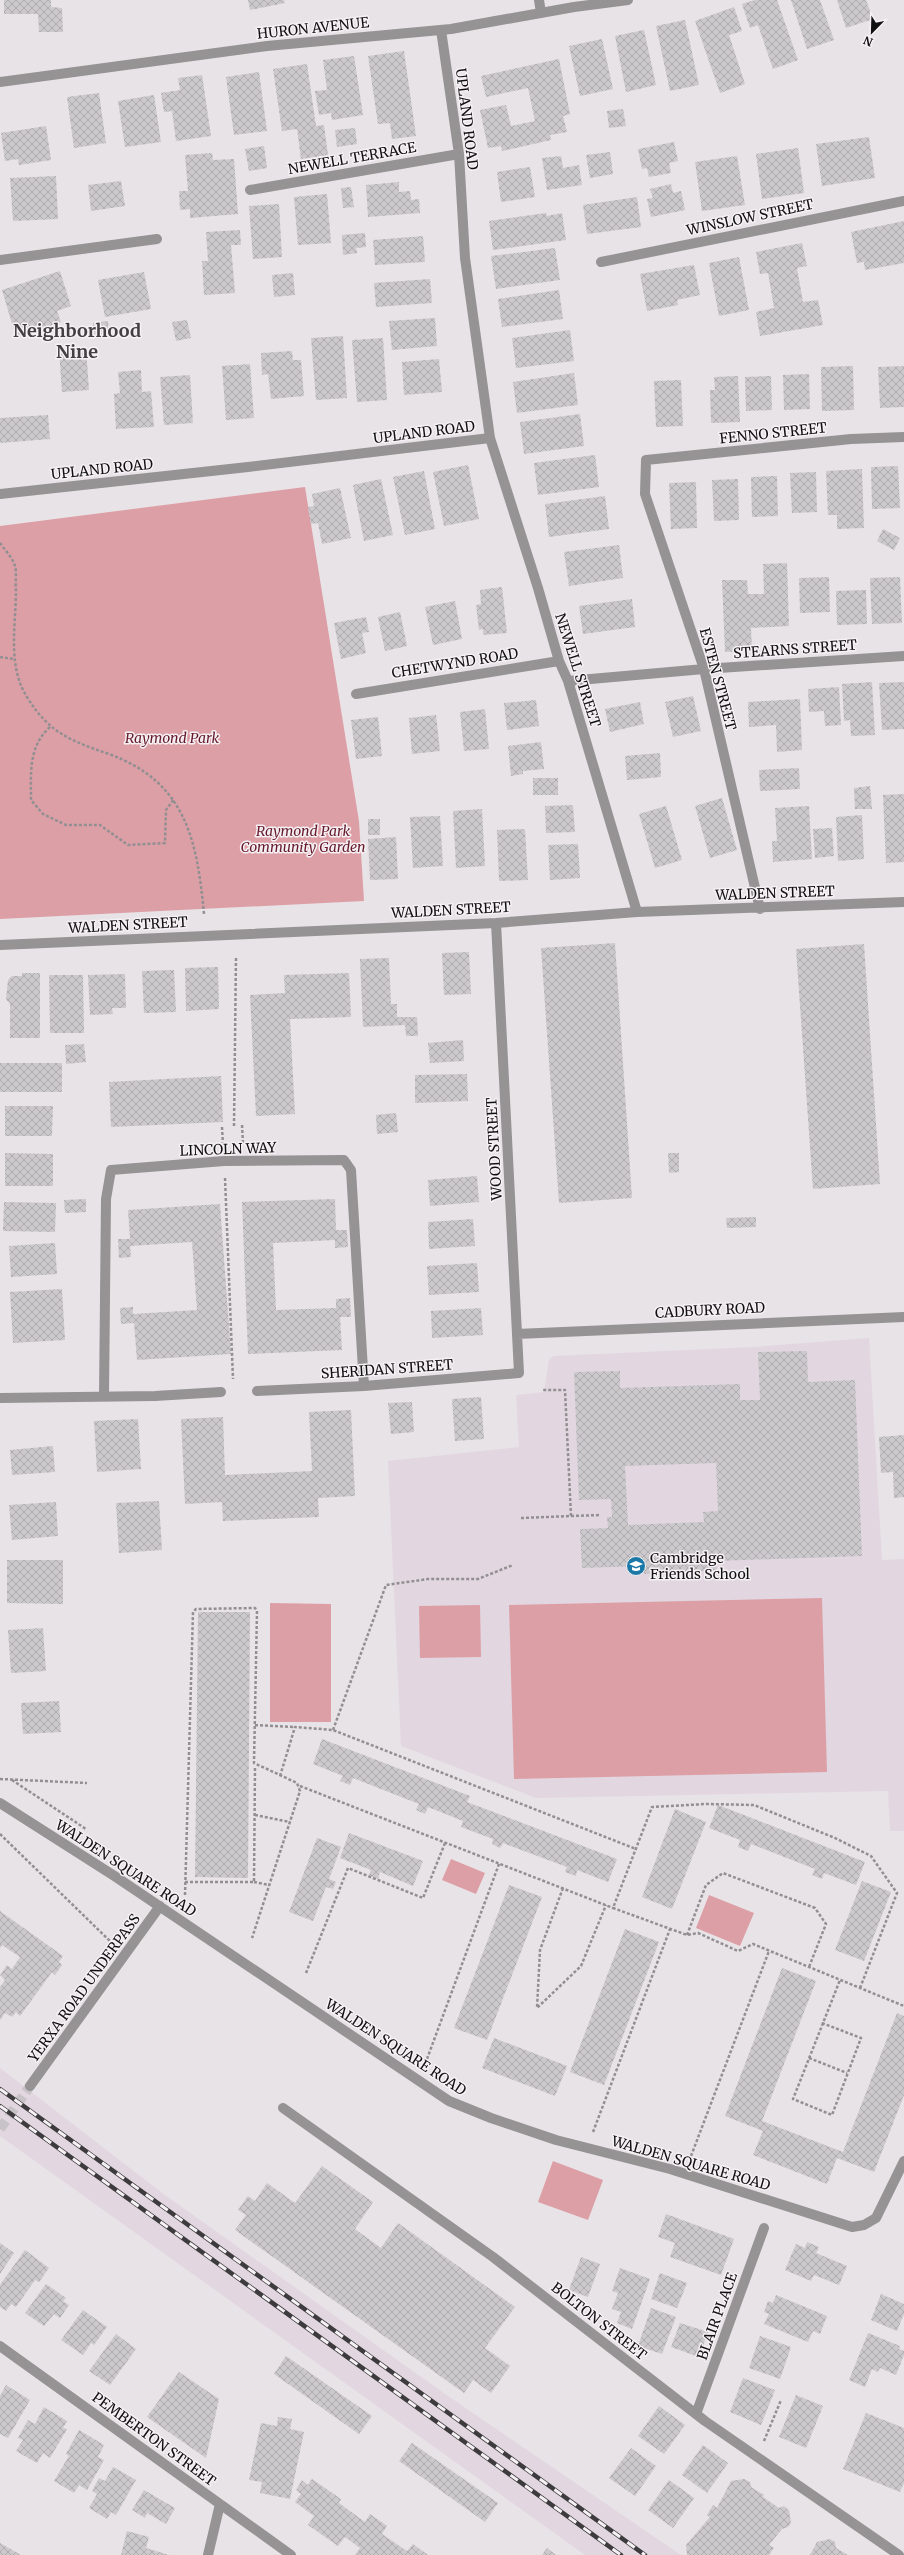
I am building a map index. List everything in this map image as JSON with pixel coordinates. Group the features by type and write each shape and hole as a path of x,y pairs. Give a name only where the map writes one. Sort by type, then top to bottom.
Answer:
{"street":[{"path":"538,0 541,13"},
{"name":"HURON AVENUE","path":"0,82 267,46 441,30 628,0"},
{"name":"UPLAND ROAD","path":"0,494 240,468 490,438 465,258 459,154 441,30"},
{"name":"NEWELL TERRACE","path":"250,190 459,154"},
{"name":"WINSLOW STREET","path":"601,262 904,201"},
{"path":"0,260 157,239"},
{"name":"FENNO STREET","path":"646,460 851,438 904,437"},
{"name":"NEWELL STREET","path":"490,438 538,588 558,661 568,681 637,912"},
{"name":"ESTEN STREET","path":"646,460 645,494 704,669 760,909"},
{"name":"STEARNS STREET","path":"568,681 704,669 904,656"},
{"name":"CHETWYND ROAD","path":"356,694 558,661"},
{"name":"WALDEN STREET","path":"0,945 496,923 637,912 760,909 904,902"},
{"name":"WOOD STREET","path":"496,923 519,1373"},
{"name":"LINCOLN WAY","path":"104,1396 106,1199 112,1170 224,1162 344,1160 350,1170 364,1386"},
{"name":"CADBURY ROAD","path":"516,1334 904,1317"},
{"name":"SHERIDAN STREET","path":"257,1391 364,1386 519,1373"},
{"path":"0,1398 221,1392"},
{"name":"WALDEN SQUARE ROAD","path":"0,1803 160,1906 450,2101 498,2121 556,2140 670,2169 852,2227 864,2225 876,2218 904,2161"},
{"name":"YERXA ROAD UNDERPASS","path":"30,2086 160,1906"},
{"name":"BOLTON STREET","path":"283,2108 493,2257 696,2414 899,2555"},
{"name":"BLAIR PLACE","path":"696,2414 764,2228"},
{"name":"PEMBERTON STREET","path":"0,2346 291,2555"},
{"path":"208,2555 220,2504"}],"path":[{"path":"0,543 15,565 14,659 26,696 50,727 78,744 135,765 154,776 174,799 189,832 201,883 204,914"},
{"path":"0,657 14,659"},
{"path":"50,727 40,736 31,757 30,800 44,814 66,825 100,825 128,845 165,843 166,810 174,799"},
{"path":"234,1126 236,956"},
{"path":"222,1127 233,1385"},
{"path":"544,1390 565,1390 571,1516"},
{"path":"521,1518 601,1515"},
{"path":"333,1730 386,1585 428,1579 478,1579 513,1565"},
{"path":"185,1895 192,1612 195,1609 255,1608 258,1611 255,1725 254,1882"},
{"path":"255,1725 333,1730 636,1849"},
{"path":"280,1776 295,1727"},
{"path":"255,1765 300,1786 613,1908 687,1935 698,1933 738,1950 753,1944 904,2006"},
{"path":"0,1779 88,1783"},
{"path":"12,1780 86,1829"},
{"path":"252,1938 290,1822 300,1786"},
{"path":"613,1908 652,1807 714,1804 754,1806 835,1838 871,1856 897,1893 860,1988"},
{"path":"255,1815 290,1822"},
{"path":"0,1834 125,1956"},
{"path":"306,1973 348,1868 423,1898 445,1843"},
{"path":"427,2060 500,1864"},
{"path":"687,1935 706,1885 723,1873 815,1908 826,1924 809,1967"},
{"path":"185,1882 254,1882 269,1885"},
{"path":"563,1888 540,1950 537,2008 581,1966 606,1905"},
{"path":"592,2134 670,1929"},
{"path":"691,2156 769,1951"},
{"path":"822,2023 861,2038 832,2115 793,2099 822,2023 840,1980"},
{"path":"809,2058 847,2073"},
{"path":"762,2446 780,2400"}],"shaded area":[{"name":"Cambridge Friends School","path":"869,1338 882,1560 904,1559 904,1831 890,1831 888,1791 536,1798 401,1746 388,1461 519,1447 516,1395 544,1392 549,1360 553,1356 754,1347"},
{"path":"0,2068 165,2195 448,2396 681,2555 585,2555 0,2136"}],"green space":[{"name":"Raymond Park","path":"305,487 359,821 364,901 0,919 0,526"},
{"path":"822,1598 827,1772 514,1779 509,1605"},
{"path":"270,1603 331,1604 331,1722 270,1722"},
{"path":"480,1605 481,1657 420,1658 419,1606"},
{"path":"451,1859 485,1873 476,1894 442,1880"},
{"path":"709,1895 754,1913 740,1946 696,1928"},
{"path":"553,2161 603,2180 588,2220 538,2202"}],"building":[{"path":"4,0 51,0 51,7 62,8 63,32 39,32 38,14 4,14"},
{"path":"248,0 284,0 285,3 250,10"},
{"path":"755,0 777,0 798,60 773,69 758,25 750,28 742,4"},
{"path":"791,0 820,0 834,40 807,49"},
{"path":"837,0 866,0 873,19 846,28"},
{"path":"734,7 742,31 729,35 745,84 720,93 695,21"},
{"path":"685,20 699,85 670,91 656,26"},
{"path":"644,30 656,85 626,92 615,36"},
{"path":"602,39 613,89 580,96 569,46"},
{"path":"404,51 416,136 392,139 390,123 378,124 368,56"},
{"path":"354,56 363,115 332,120 331,113 319,115 315,91 327,90 323,60"},
{"path":"559,59 570,114 563,116 567,132 550,135 551,140 502,151 501,146 488,148 480,110 506,105 511,126 535,121 528,88 486,97 481,76"},
{"path":"307,64 316,126 324,125 328,155 301,159 297,129 282,131 273,69"},
{"path":"259,72 267,131 234,135 226,77"},
{"path":"202,75 211,136 176,141 172,111 164,112 161,93 180,90 178,78"},
{"path":"99,93 106,143 74,148 67,97"},
{"path":"154,95 161,142 125,147 118,101"},
{"path":"623,109 626,126 609,128 607,111"},
{"path":"46,126 51,160 19,165 18,159 5,161 1,133"},
{"path":"355,128 357,144 337,147 335,130"},
{"path":"869,137 875,178 822,186 816,144"},
{"path":"674,142 678,161 669,163 671,173 649,177 647,168 642,169 638,149"},
{"path":"264,146 267,168 249,171 245,149"},
{"path":"798,148 804,193 762,199 756,154"},
{"path":"610,152 613,174 590,178 586,155"},
{"path":"212,153 213,160 234,159 238,214 190,218 190,209 180,210 179,191 188,191 185,155"},
{"path":"561,156 563,168 579,165 582,185 547,190 542,158"},
{"path":"737,156 745,205 702,211 695,162"},
{"path":"530,167 535,197 501,202 497,172"},
{"path":"56,176 58,219 13,221 10,178"},
{"path":"121,181 125,206 91,211 88,185"},
{"path":"399,182 399,192 410,191 411,200 419,199 420,213 368,217 366,185"},
{"path":"671,184 673,193 681,191 685,210 651,217 647,199 653,198 650,189"},
{"path":"351,187 354,207 343,208 341,188"},
{"path":"327,194 331,243 298,245 294,197"},
{"path":"637,197 641,227 587,234 583,205"},
{"path":"279,204 282,257 253,259 249,206"},
{"path":"546,213 547,216 562,213 566,240 493,250 489,221"},
{"path":"904,221 904,263 865,270 864,262 857,263 851,232"},
{"path":"240,230 241,245 231,245 235,293 204,295 202,261 208,261 206,232"},
{"path":"365,233 366,247 356,248 357,253 343,255 342,235"},
{"path":"423,236 425,262 375,265 373,240"},
{"path":"802,243 807,266 797,268 803,302 818,300 823,325 760,336 756,312 774,308 768,273 760,274 756,252"},
{"path":"555,248 560,280 496,289 491,256"},
{"path":"739,257 749,310 719,316 709,263"},
{"path":"694,265 700,295 677,300 678,305 647,311 640,274"},
{"path":"60,271 71,306 57,311 61,322 16,337 2,290"},
{"path":"144,272 151,309 105,317 98,280"},
{"path":"293,273 295,295 274,297 272,275"},
{"path":"430,279 432,303 376,307 374,283"},
{"path":"559,290 563,319 502,327 498,299"},
{"path":"435,318 437,346 392,350 389,321"},
{"path":"187,320 191,338 176,341 172,322"},
{"path":"108,321 109,337 95,339 93,323"},
{"path":"570,330 574,361 516,368 512,338"},
{"path":"343,336 347,398 316,400 311,338"},
{"path":"383,338 387,400 357,402 352,340"},
{"path":"86,348 89,390 62,392 59,350"},
{"path":"292,351 293,360 301,360 304,396 271,399 268,374 262,375 261,353"},
{"path":"439,359 442,392 404,395 402,362"},
{"path":"250,364 254,418 226,420 222,366"},
{"path":"853,366 854,410 822,411 821,367"},
{"path":"904,366 904,407 880,408 878,367"},
{"path":"141,370 142,392 151,391 154,427 116,429 114,394 120,393 118,372"},
{"path":"574,373 578,405 517,413 513,382"},
{"path":"809,374 810,409 784,410 783,375"},
{"path":"190,375 193,423 164,425 160,377"},
{"path":"738,376 740,422 711,423 710,390 715,390 714,377"},
{"path":"771,376 772,410 746,411 745,377"},
{"path":"681,380 683,426 656,427 654,381"},
{"path":"580,414 584,446 524,454 520,422"},
{"path":"48,415 50,439 0,443 0,418"},
{"path":"595,455 599,487 538,495 534,463"},
{"path":"468,465 479,519 444,526 433,472"},
{"path":"898,466 900,508 872,509 871,467"},
{"path":"862,469 864,528 837,529 837,515 828,515 826,471"},
{"path":"424,471 435,529 405,535 393,477"},
{"path":"816,472 817,512 792,513 790,473"},
{"path":"777,476 778,516 752,517 751,477"},
{"path":"381,479 393,535 364,541 353,485"},
{"path":"738,479 739,520 714,521 712,480"},
{"path":"696,482 697,528 671,529 669,483"},
{"path":"340,488 351,538 322,544 318,523 311,524 308,507 314,506 312,494"},
{"path":"605,496 609,529 549,537 545,504"},
{"path":"883,529 900,538 894,550 877,541"},
{"path":"619,545 623,578 569,586 564,552"},
{"path":"787,563 789,626 751,628 752,651 725,652 722,580 747,580 748,594 764,594 763,564"},
{"path":"829,577 830,612 800,613 799,578"},
{"path":"900,577 902,623 872,624 870,578"},
{"path":"502,587 507,633 483,635 483,629 479,630 476,605 481,604 480,590"},
{"path":"866,590 867,624 837,625 836,591"},
{"path":"632,599 635,627 583,634 579,606"},
{"path":"455,601 462,639 433,645 425,607"},
{"path":"400,612 407,646 385,651 378,617"},
{"path":"366,617 369,632 362,633 366,653 341,659 334,623"},
{"path":"872,682 875,735 851,736 850,720 844,721 842,684"},
{"path":"904,682 904,729 882,730 879,683"},
{"path":"839,687 841,725 825,726 824,711 809,712 808,689"},
{"path":"693,696 701,731 673,737 665,702"},
{"path":"800,699 802,750 777,752 776,725 749,727 748,702"},
{"path":"536,700 539,726 507,730 504,703"},
{"path":"640,702 644,724 610,732 605,709"},
{"path":"485,709 489,749 464,751 460,712"},
{"path":"436,715 440,751 412,754 409,718"},
{"path":"378,717 382,756 356,759 351,720"},
{"path":"541,742 544,769 523,771 523,774 511,776 508,746"},
{"path":"660,753 661,777 627,780 625,756"},
{"path":"799,768 800,789 760,791 759,770"},
{"path":"533,778 558,778 558,795 533,795"},
{"path":"870,786 872,809 855,809 854,788"},
{"path":"904,794 904,862 886,863 883,795"},
{"path":"722,798 737,850 710,858 695,806"},
{"path":"573,805 575,832 546,833 545,806"},
{"path":"666,806 682,860 655,868 639,814"},
{"path":"809,806 812,859 773,862 772,841 777,841 775,808"},
{"path":"482,809 485,866 456,868 453,811"},
{"path":"862,815 864,859 838,861 836,817"},
{"path":"440,816 443,866 413,868 410,817"},
{"path":"368,819 380,819 380,835 368,835"},
{"path":"832,828 834,856 815,858 813,829"},
{"path":"525,829 528,880 499,881 497,830"},
{"path":"396,837 398,879 370,880 368,839"},
{"path":"578,844 580,878 550,880 548,845"},
{"path":"615,943 632,1198 559,1203 541,948"},
{"path":"864,944 880,1184 813,1189 796,949"},
{"path":"469,952 471,994 444,995 442,953"},
{"path":"389,958 391,1004 397,1004 397,1017 417,1017 418,1036 406,1036 405,1025 363,1027 360,959"},
{"path":"218,967 219,1009 186,1011 185,968"},
{"path":"174,970 176,1012 144,1013 142,971"},
{"path":"22,973 40,973 40,1038 10,1038 10,1004 6,999 8,980 12,976 22,976"},
{"path":"349,973 351,1017 290,1019 295,1114 256,1116 250,995 285,993 284,975"},
{"path":"125,974 126,1008 112,1008 113,1014 90,1015 88,975"},
{"path":"49,975 83,975 84,1033 50,1033"},
{"path":"463,1040 464,1061 430,1063 428,1043"},
{"path":"84,1044 86,1062 66,1064 65,1045"},
{"path":"0,1063 62,1063 62,1092 0,1092"},
{"path":"467,1074 468,1101 415,1103 415,1075"},
{"path":"221,1076 223,1122 111,1127 109,1082"},
{"path":"5,1106 53,1106 52,1136 5,1136"},
{"path":"396,1113 398,1132 377,1134 376,1115"},
{"path":"5,1153 53,1154 53,1186 5,1186"},
{"path":"668,1153 679,1153 679,1172 669,1173"},
{"path":"477,1176 479,1202 430,1206 428,1180"},
{"path":"86,1199 86,1212 65,1213 64,1200"},
{"path":"335,1199 336,1230 347,1230 348,1247 335,1248 335,1240 273,1243 276,1310 336,1308 336,1299 350,1298 351,1317 340,1317 342,1350 248,1354 242,1202"},
{"path":"4,1202 56,1203 55,1232 3,1231"},
{"path":"220,1204 231,1354 137,1360 134,1323 121,1324 120,1308 133,1307 133,1314 197,1310 192,1242 130,1246 131,1257 119,1258 118,1239 130,1239 128,1210"},
{"path":"756,1217 756,1227 727,1228 726,1218"},
{"path":"473,1219 475,1246 429,1249 428,1222"},
{"path":"55,1243 57,1274 11,1277 9,1246"},
{"path":"477,1263 479,1292 429,1295 427,1266"},
{"path":"62,1289 65,1340 13,1343 10,1292"},
{"path":"481,1308 483,1335 432,1338 431,1311"},
{"path":"807,1351 808,1382 855,1380 862,1556 716,1561 717,1571 644,1574 644,1566 582,1568 580,1529 608,1528 607,1517 612,1517 611,1499 579,1500 574,1372 620,1371 620,1388 740,1384 740,1400 760,1400 758,1352","holes":["716,1463 718,1511 703,1512 704,1522 628,1525 625,1466"]},
{"path":"481,1397 484,1439 455,1441 452,1399"},
{"path":"412,1402 414,1432 391,1434 388,1403"},
{"path":"351,1410 355,1496 318,1498 319,1517 223,1521 222,1502 185,1504 181,1419 223,1417 225,1475 312,1471 309,1412"},
{"path":"138,1419 141,1469 97,1472 94,1421"},
{"path":"904,1435 904,1497 894,1498 893,1472 881,1473 879,1437"},
{"path":"53,1446 55,1472 12,1475 10,1450"},
{"path":"159,1501 162,1550 119,1553 116,1503"},
{"path":"56,1502 58,1536 12,1540 9,1505"},
{"path":"7,1560 63,1560 63,1604 7,1603"},
{"path":"198,1612 250,1612 248,1878 195,1877"},
{"path":"43,1628 46,1671 11,1673 8,1630"},
{"path":"59,1701 61,1732 23,1734 21,1703"},
{"path":"322,1739 470,1796 467,1802 617,1859 608,1882 577,1870 576,1876 565,1872 567,1867 503,1843 500,1848 492,1844 493,1839 461,1827 463,1821 428,1807 425,1814 416,1810 419,1804 353,1778 350,1785 340,1781 343,1776 313,1764"},
{"path":"718,1805 865,1862 856,1885 824,1873 822,1879 812,1875 815,1869 751,1844 748,1851 738,1847 740,1840 709,1828"},
{"path":"675,1809 706,1822 672,1909 642,1897"},
{"path":"349,1833 423,1861 413,1886 380,1872 378,1879 369,1875 371,1870 340,1858"},
{"path":"317,1838 341,1847 329,1879 336,1882 333,1889 326,1887 313,1921 289,1912"},
{"path":"862,1881 891,1892 864,1961 835,1950"},
{"path":"509,1885 542,1897 487,2040 454,2028"},
{"path":"0,1911 63,1956 59,1962 62,1965 55,1975 52,1972 20,2016 16,2012 12,2017 5,2013 0,2020 0,1987 5,1980 0,1975 7,1965 12,1969 20,1957 2,1945 0,1948"},
{"path":"625,1929 659,1942 604,2085 570,2072"},
{"path":"782,1968 816,1981 762,2121 843,2152 897,2013 904,2016 904,2095 874,2172 837,2158 827,2184 753,2155 763,2131 725,2116"},
{"path":"494,2038 567,2066 555,2096 482,2068"},
{"path":"322,2166 373,2202 355,2229 381,2248 398,2223 515,2307 485,2348 510,2366 491,2393 473,2380 464,2393 235,2230 246,2215 238,2210 248,2196 255,2201 267,2183 295,2203"},
{"path":"666,2214 734,2239 721,2275 670,2257 675,2243 658,2237"},
{"path":"807,2242 819,2247 816,2253 847,2266 839,2285 814,2275 811,2281 785,2270 796,2244 805,2248"},
{"path":"0,2243 14,2253 0,2274"},
{"path":"25,2250 49,2268 39,2282 35,2280 16,2307 11,2304 6,2311 0,2307 0,2285"},
{"path":"581,2257 600,2264 588,2297 569,2290"},
{"path":"620,2268 650,2279 632,2329 617,2323 621,2312 612,2309 618,2293 612,2291"},
{"path":"660,2273 687,2283 677,2308 651,2299"},
{"path":"46,2284 66,2298 63,2301 69,2305 60,2318 54,2314 44,2326 25,2313"},
{"path":"881,2294 904,2304 904,2314 897,2331 871,2320"},
{"path":"776,2295 827,2316 820,2334 813,2331 808,2342 764,2324 769,2314 764,2312 768,2301 773,2303"},
{"path":"651,2308 676,2317 662,2354 638,2346"},
{"path":"83,2310 107,2327 94,2345 91,2343 83,2355 61,2340"},
{"path":"680,2323 708,2332 699,2357 671,2347"},
{"path":"868,2333 900,2346 899,2349 904,2351 904,2355 896,2375 880,2368 878,2372 872,2369 865,2387 849,2380"},
{"path":"116,2334 136,2349 110,2385 89,2371"},
{"path":"760,2336 791,2347 780,2379 749,2368"},
{"path":"286,2356 372,2416 359,2434 274,2374"},
{"path":"179,2372 219,2399 206,2458 147,2417"},
{"path":"743,2378 775,2390 761,2425 730,2412"},
{"path":"6,2385 30,2400 8,2438 0,2434 0,2396"},
{"path":"796,2395 823,2406 806,2448 779,2437"},
{"path":"659,2406 685,2425 664,2454 638,2436"},
{"path":"44,2407 67,2421 63,2428 67,2429 50,2458 43,2453 37,2463 16,2451 23,2440 18,2438 28,2420 35,2424"},
{"path":"866,2413 904,2428 904,2483 900,2492 843,2469"},
{"path":"278,2417 292,2419 290,2429 304,2432 290,2499 260,2493 262,2482 249,2480 261,2423 277,2426"},
{"path":"79,2430 104,2445 98,2457 104,2460 87,2490 79,2485 74,2493 54,2481 69,2456 66,2454"},
{"path":"412,2443 498,2503 485,2522 399,2461"},
{"path":"703,2445 728,2463 707,2493 682,2475"},
{"path":"631,2448 656,2466 635,2496 609,2478"},
{"path":"113,2467 136,2480 116,2515 111,2512 107,2519 89,2508 97,2494 92,2491 99,2478 105,2481"},
{"path":"312,2479 341,2499 339,2503 365,2522 370,2514 387,2526 382,2534 407,2551 413,2544 428,2555 355,2555 360,2548 345,2537 338,2546 308,2525 314,2516 295,2502 301,2494 296,2490 302,2480 308,2485"},
{"path":"744,2479 750,2482 751,2487 764,2495 763,2497 779,2508 784,2506 789,2510 791,2523 788,2527 782,2529 769,2545 774,2548 769,2555 687,2555 686,2545 710,2517 707,2515 713,2505 717,2508 731,2481"},
{"path":"669,2480 694,2498 673,2528 648,2510"},
{"path":"144,2490 175,2508 166,2524 147,2513 145,2518 132,2510"},
{"path":"127,2531 149,2537 146,2548 169,2555 121,2555"},
{"path":"830,2539 835,2542 836,2548 848,2555 810,2555 817,2542"},
{"path":"0,2543 21,2555 0,2555"},
{"path":"547,2548 556,2555 542,2555"}],"tunnel":[{"path":"0,2129 30,2086"}],"railway":[{"path":"0,2089 645,2555"},
{"path":"0,2106 621,2555"}],"place":[{"name":"Cambridge Friends School","path":"636,1566"}],"district":[{"name":"Neighborhood Nine","path":"77,340"}],"park label":[{"name":"Raymond Park Community Garden","path":"303,840"}]}
